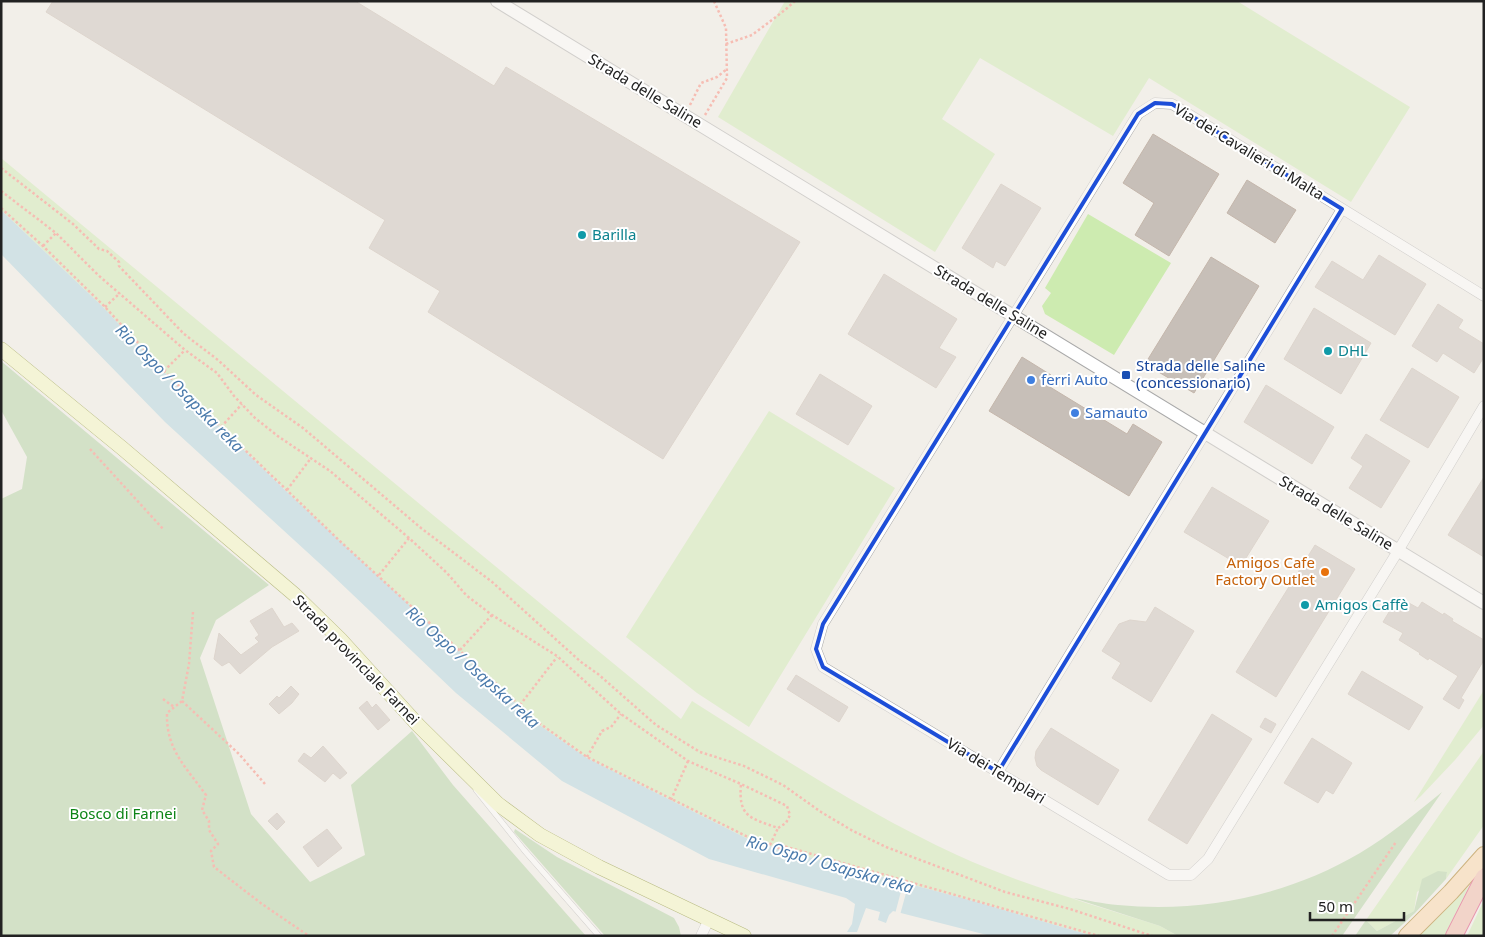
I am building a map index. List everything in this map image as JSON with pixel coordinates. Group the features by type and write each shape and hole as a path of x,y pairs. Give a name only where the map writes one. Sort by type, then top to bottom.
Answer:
{"highway":[{"path":"1454,936 1484,877"}],"main road":[{"name":"Strada provinciale Farnei","path":"1,349 122,448 295,595 340,639 454,762 498,804 540,835 599,867 744,936"},
{"path":"1408,936 1484,855"}],"street":[{"name":"Strada delle Saline","path":"498,1 1484,603"},
{"name":"Via dei Cavalieri di Malta","path":"1013,316 1138,114 1155,104 1172,104 1484,296"},
{"path":"998,772 1342,208"},
{"name":"Via dei Templari","path":"1013,316 823,624 816,649 823,667 1169,874 1191,875 1208,859 1398,550"},
{"path":"1398,550 1484,406"},
{"path":"701,936 709,919"}],"lane":[{"path":"454,762 488,807 599,936"}],"path":[{"path":"700,124 727,78 726,28 714,1"},
{"path":"726,44 752,35 795,1"},
{"path":"683,114 692,103 701,83 717,77 727,69"},
{"path":"1,168 73,224 100,249 107,251 184,334 218,360 256,395 303,428 421,528 491,581 581,662 598,674 656,725 700,752 744,766 783,785 821,812 853,831 886,846 1005,892 1070,909 1152,936"},
{"path":"1,191 56,233 98,275 185,350 217,373 255,418 279,437 330,471 409,538 447,573 466,595 492,615 558,656 621,714 688,761 787,806 790,815 786,823 778,828 770,845"},
{"path":"1,208 105,307 164,371 287,490 539,723 587,757 746,836 778,848 780,845 1099,936"},
{"path":"43,246 56,233"},
{"path":"105,307 120,293"},
{"path":"164,371 185,350"},
{"path":"221,427 242,404"},
{"path":"90,449 164,530"},
{"path":"287,490 311,458"},
{"path":"379,575 409,538"},
{"path":"193,612 189,664 182,701 167,714 167,724 174,751 206,794 202,810 209,821 209,830 218,844 211,851 214,867 262,904 309,936"},
{"path":"460,650 492,615"},
{"path":"520,705 558,656"},
{"path":"163,699 174,707"},
{"path":"182,701 239,754 265,784"},
{"path":"587,757 602,731 612,727 621,714"},
{"path":"671,800 688,761"},
{"path":"741,784 740,803 744,811 751,817 778,828"},
{"path":"1332,936 1396,842"}],"highlighted area":[{"path":"1155,103 1172,104 1342,209 998,772 823,667 816,649 823,624 1138,114"}],"green space":[{"path":"785,1 1237,1 1410,107 1351,202 1149,78 1113,136 980,58 942,119 995,154 935,252 718,117"},
{"path":"1,158 681,719 692,701 855,802 957,855 1032,885 1160,926 1178,936 1093,936 977,902 779,849 746,838 587,758 538,724 340,543 162,370 102,306 1,210"},
{"path":"1088,214 1171,263 1114,355 1045,314 1042,306 1051,293 1045,288"},
{"name":"Bosco di Farnei","path":"1,361 269,585 216,620 200,658 251,814 310,882 365,855 351,785 412,731 453,785 586,936 1,936 1,499 22,489 27,457 1,410"},
{"path":"769,411 895,488 749,727 697,693 626,637"},
{"path":"1484,690 1484,725 1455,760 1414,802"},
{"path":"1484,751 1484,825 1446,879 1447,872 1417,892 1414,911 1377,931 1366,920"},
{"path":"1442,792 1342,936 1178,936 1160,926 1073,898 1118,905 1181,906 1243,898 1273,890 1332,868 1360,853 1392,832"},
{"path":"515,829 557,857 674,918 681,936 605,936 514,832"},
{"path":"1438,871 1447,872 1446,879 1415,913 1390,936 1355,936 1366,920 1377,931 1414,911 1422,879"},
{"path":"1470,885 1445,936 1418,936"},
{"path":"1484,900 1484,936 1467,936"}],"water":[{"name":"Rio Ospo / Osapska reka","path":"1,210 102,306 162,370 286,491 538,724 587,758 746,838 779,849 977,902 1093,936 991,936 893,911 886,923 878,920 880,912 866,908 857,932 847,932 852,924 855,904 846,898 709,859 562,781 456,693 329,572 165,422 1,254"}],"pier":[{"path":"904,880 909,882 900,915 895,914"}],"building":[{"name":"Barilla","path":"53,1 355,1 494,86 506,67 800,242 663,459 428,312 440,291 369,248 385,220 46,12"},
{"path":"1153,134 1219,174 1169,256 1135,235 1154,203 1123,183"},
{"path":"1247,180 1296,210 1275,243 1227,213"},
{"path":"1001,184 1041,208 1005,266 996,261 993,268 962,248"},
{"path":"1379,255 1426,284 1395,335 1315,287 1332,261 1363,280"},
{"path":"1211,257 1259,286 1194,393 1145,364"},
{"path":"884,274 957,319 939,348 956,357 936,388 848,334"},
{"path":"1438,304 1463,320 1458,328 1484,344 1484,357 1474,373 1443,353 1437,362 1412,346"},
{"name":"DHL","path":"1314,308 1371,343 1341,394 1284,359"},
{"path":"1022,357 1051,375 1045,384 1127,434 1133,424 1162,442 1129,496 989,411"},
{"path":"1412,368 1459,397 1428,448 1380,420"},
{"path":"820,374 872,406 848,445 796,414"},
{"path":"1266,385 1334,427 1312,464 1244,422"},
{"path":"1366,434 1410,461 1381,508 1349,488 1363,466 1351,458"},
{"path":"1484,477 1484,557 1448,535"},
{"path":"1212,487 1269,521 1241,566 1184,532"},
{"name":"Amigos Caffè","path":"1315,545 1355,569 1276,697 1236,672"},
{"path":"1398,597 1418,608 1422,602 1443,615 1444,613 1453,619 1452,621 1484,640 1484,660 1461,698 1464,700 1459,709 1443,699 1458,676 1429,658 1428,660 1399,640 1403,633 1383,622"},
{"path":"1155,607 1194,631 1151,702 1112,678 1121,663 1102,651 1119,624 1130,620 1146,622"},
{"path":"272,608 284,627 292,623 299,631 272,647 240,674 229,662 222,666 214,659 219,633 241,655 259,642 255,638 259,635 250,621"},
{"path":"1362,671 1423,707 1409,730 1348,694"},
{"path":"796,675 848,707 839,722 787,689"},
{"path":"291,686 299,694 279,714 269,704 277,696 279,698"},
{"path":"367,701 372,708 376,704 390,720 378,730 359,708"},
{"path":"1212,714 1252,739 1187,844 1148,820"},
{"path":"1265,718 1276,724 1271,733 1260,727"},
{"path":"1051,728 1119,770 1098,805 1037,766 1036,751"},
{"path":"1312,738 1352,763 1333,794 1326,790 1318,803 1284,783"},
{"path":"323,746 347,773 340,779 333,773 325,782 298,761 304,753 311,758"},
{"path":"277,813 285,822 277,830 268,821"},
{"path":"327,829 342,848 318,867 303,847"}],"place":[{"name":"Barilla","path":"582,235"},
{"name":"DHL","path":"1328,351"},
{"name":"Strada delle Saline (concessionario)","path":"1126,375"},
{"name":"ferri Auto","path":"1031,380"},
{"name":"Samauto","path":"1075,413"},
{"name":"Amigos Cafe Factory Outlet","path":"1325,572"},
{"name":"Amigos Caffè","path":"1305,605"}]}
